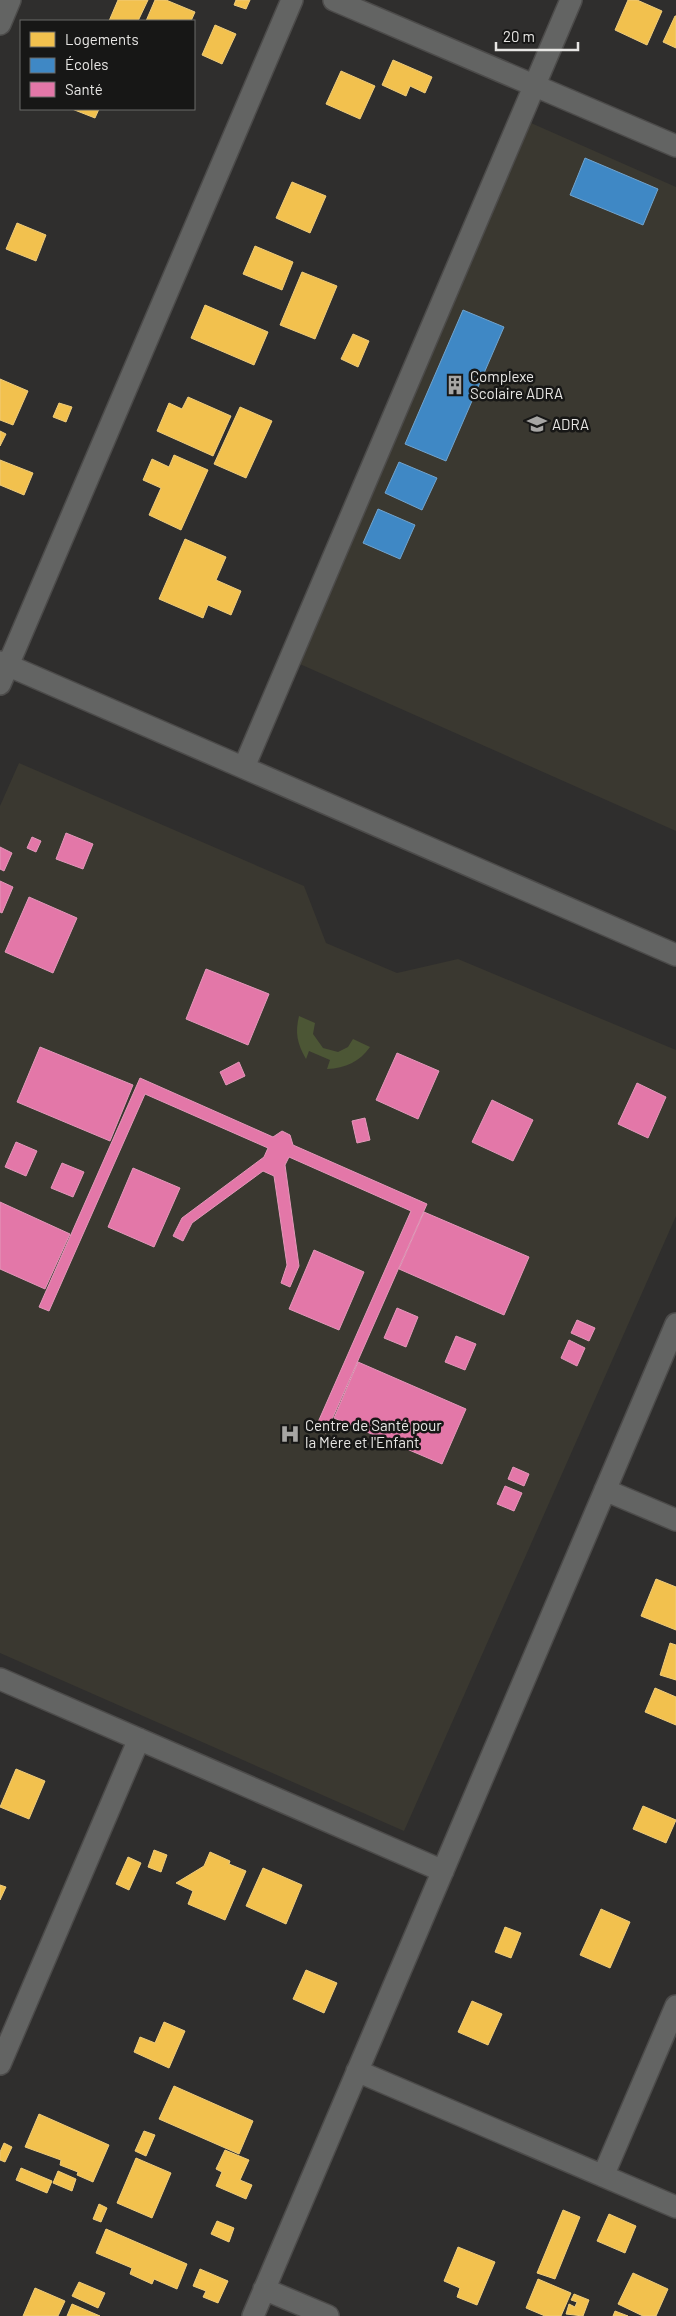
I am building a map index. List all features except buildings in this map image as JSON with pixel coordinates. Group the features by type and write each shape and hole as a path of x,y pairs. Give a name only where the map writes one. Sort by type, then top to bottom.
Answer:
{"street":[{"path":"0,24 10,0"},
{"path":"292,0 3,670 244,767 676,955"},
{"path":"334,0 676,146"},
{"path":"244,767 571,0"},
{"path":"253,2316 676,1324"},
{"path":"606,1490 676,1520"},
{"path":"0,1679 443,1871"},
{"path":"0,2064 4,2043 139,1739"},
{"path":"603,2176 676,2006"},
{"path":"357,2071 676,2207"},
{"path":"264,2290 328,2316"}],"shaded area":[{"name":"ADRA","path":"531,123 676,187 676,831 293,661"},
{"name":"Centre de Santé pour la Mére et l'Enfant","path":"19,763 304,886 326,943 397,973 458,959 676,1050 676,1216 404,1831 0,1653 0,806"}],"green space":[{"path":"299,1016 315,1023 313,1034 323,1048 338,1052 348,1047 353,1039 370,1047 352,1063 327,1069 330,1060 309,1051 306,1059 297,1033"}],"place":[{"name":"Complexe Scolaire ADRA","path":"455,385"},
{"name":"ADRA","path":"537,424"},
{"name":"Centre de Santé pour la Mére et l'Enfant","path":"290,1434"}]}
